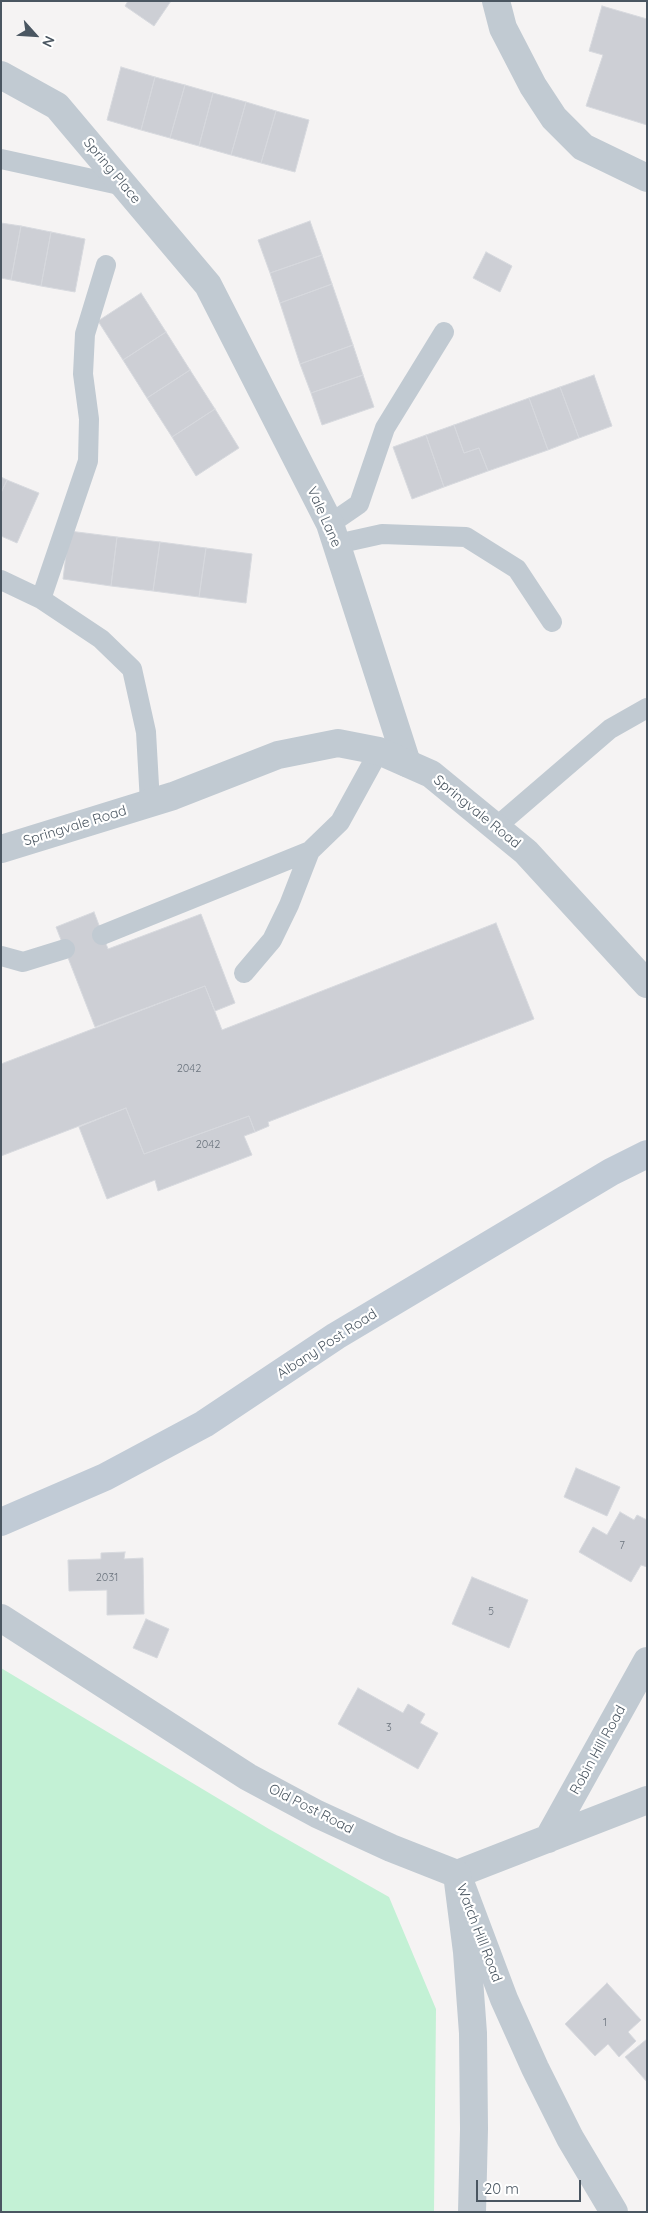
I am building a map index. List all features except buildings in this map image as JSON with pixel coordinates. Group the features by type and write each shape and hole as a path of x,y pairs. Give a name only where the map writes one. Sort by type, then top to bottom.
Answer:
{"main road":[{"name":"Albany Post Road","path":"1,1522 105,1477 204,1424 336,1336 569,1197 647,1154"}],"street":[{"path":"496,1 503,28 533,86 554,118 583,147 647,178"},
{"name":"Spring Place","path":"1,75 57,106 208,285"},
{"name":"Vale Lane","path":"208,285 334,534 407,763"},
{"name":"Springvale Road","path":"1,849 173,796 278,755 338,743 379,751 431,774 526,852 647,984"},
{"name":"Old Post Road","path":"1,1618 248,1777 317,1814 391,1848 457,1874"},
{"name":"Robin Hill Road","path":"548,1839 647,1661"},
{"path":"457,1874 647,1800"},
{"name":"Watch Hill Road","path":"457,1874 467,1952 473,2033 474,2129 472,2212"},
{"name":"Watch Hill Road","path":"457,1874 504,1998 535,2068 570,2138 614,2212"}],"lane":[{"path":"1,159 124,186"},
{"path":"41,600 88,461 89,419 83,374 85,334 106,265"},
{"path":"334,534 359,504 385,428 444,332"},
{"path":"334,534 466,536 517,569 552,622"},
{"path":"1,580 41,600 101,639 132,669 146,732 150,803"},
{"path":"496,827 610,729 647,708"},
{"path":"102,935 310,851 340,822 379,751"},
{"path":"244,972 272,940 289,905 310,851"},
{"path":"1,956 23,962 65,950"}],"green space":[{"path":"1,1668 269,1829 389,1897 436,2009 434,2212 1,2212"}]}
